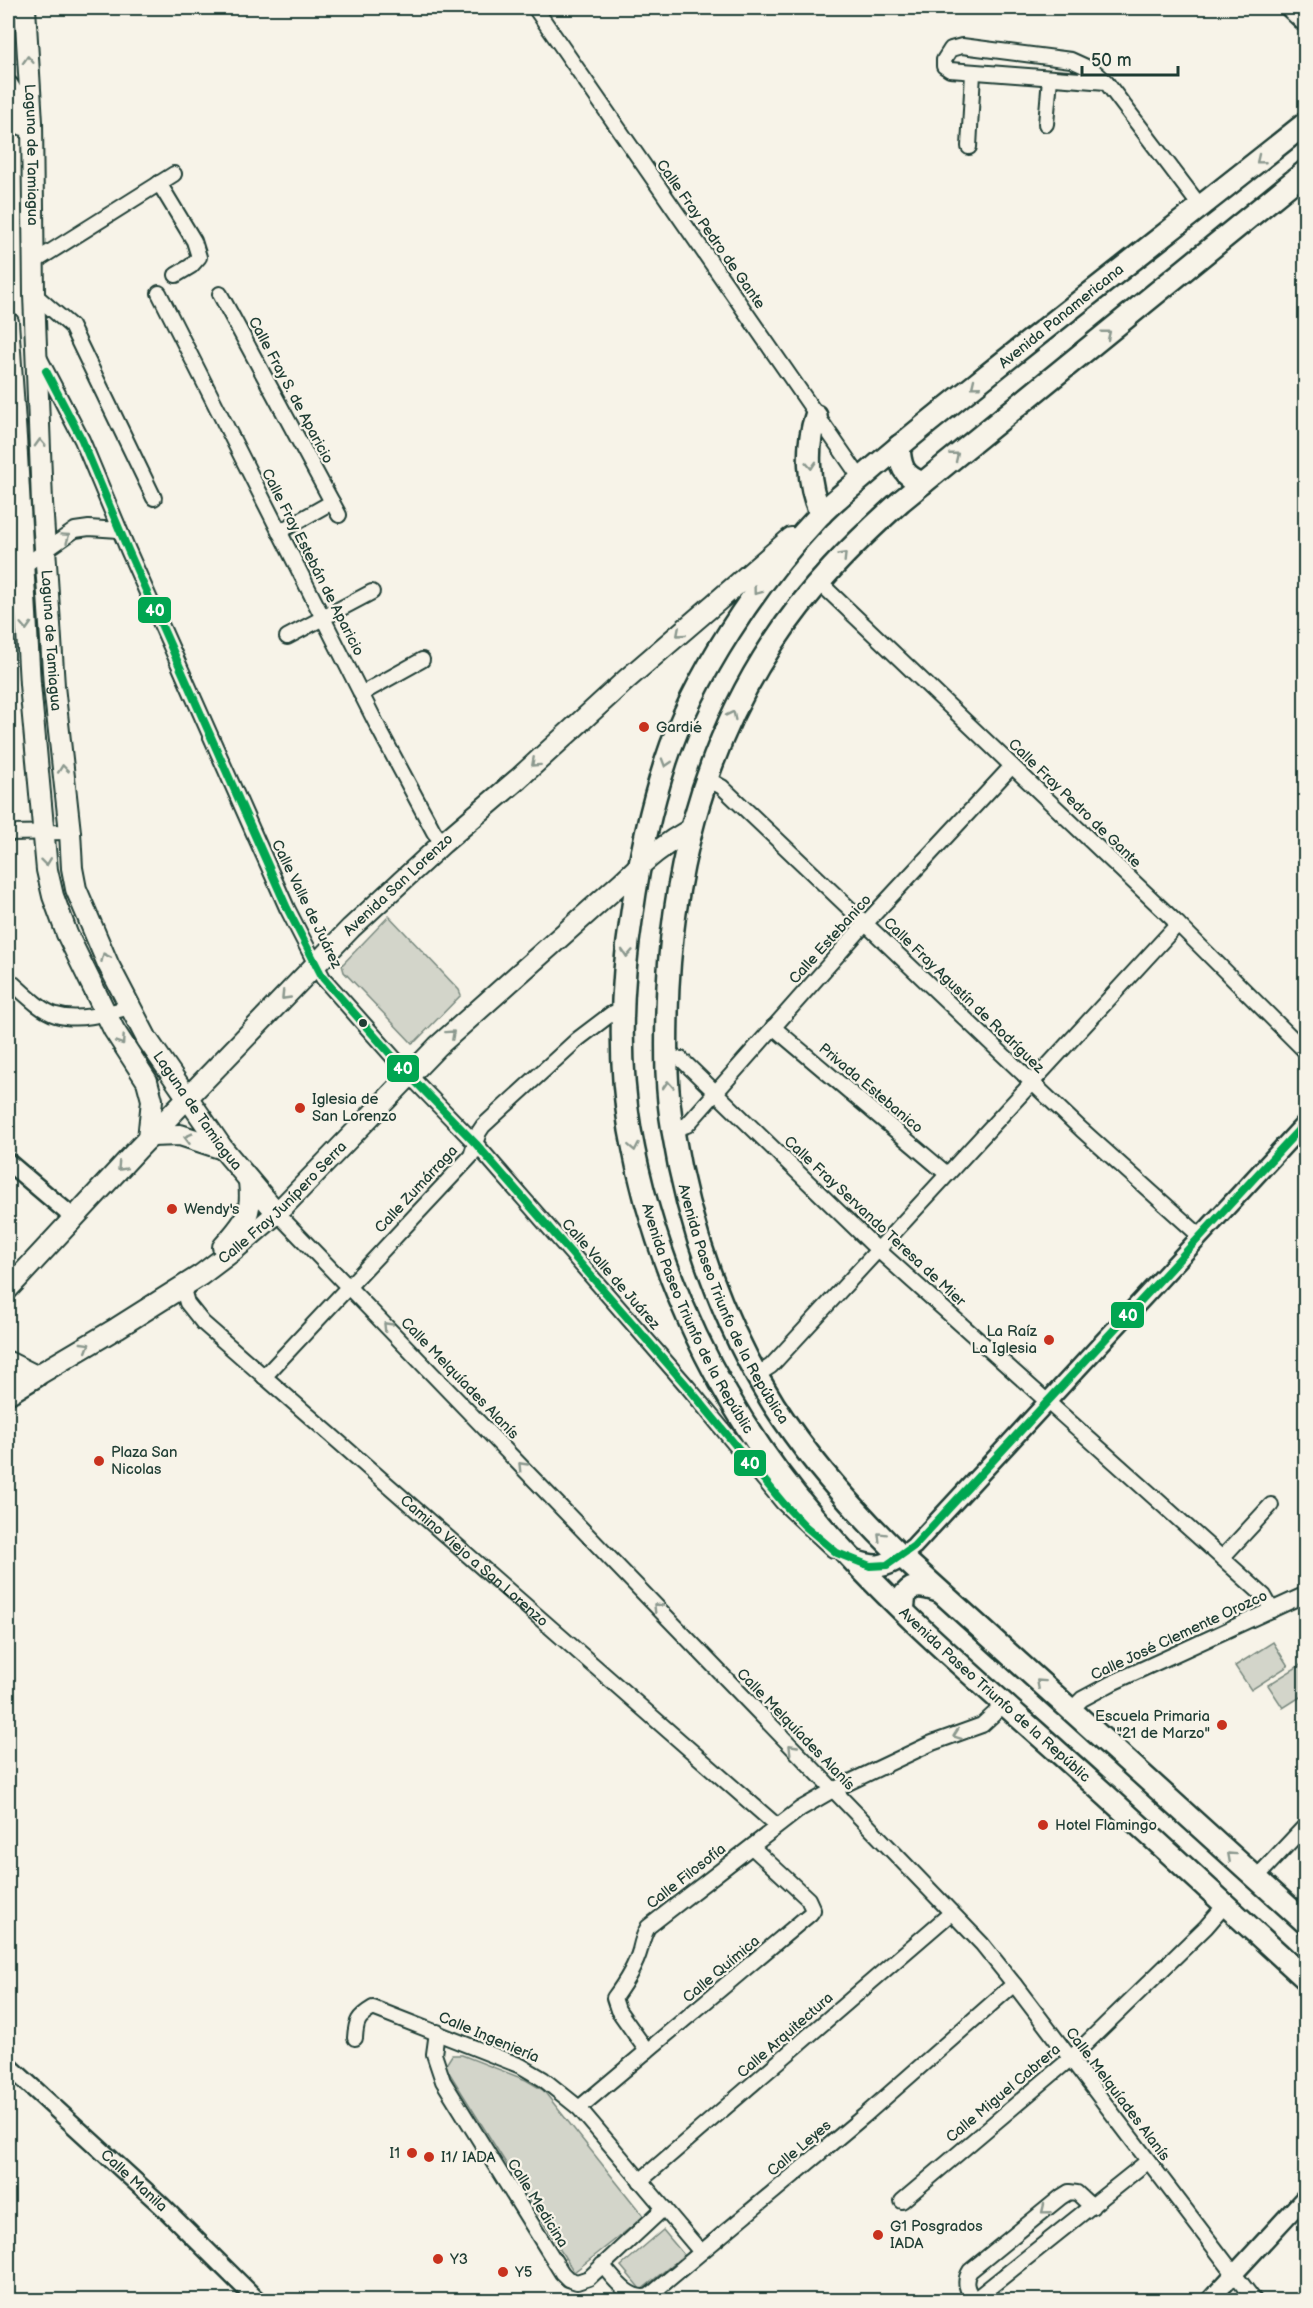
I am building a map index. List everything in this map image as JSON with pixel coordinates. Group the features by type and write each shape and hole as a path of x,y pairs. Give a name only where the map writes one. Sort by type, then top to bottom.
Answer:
{"main road":[{"name":"Laguna de Tamiagua","path":"25,8 32,122 34,294 45,551 54,686 76,889 108,964 147,1039 223,1149 277,1213"},
{"path":"1291,8 1305,22"},
{"path":"8,86 17,101 32,175"},
{"name":"Avenida Panamericana","path":"821,514 898,446 1305,123"},
{"path":"898,446 903,471 913,480 922,483 1305,171"},
{"name":"Laguna de Tamiagua","path":"8,322 16,438 15,572 30,684 47,870 53,896 67,934 114,1030 147,1081 152,1100 149,1137"},
{"path":"816,416 809,436 813,492 821,514"},
{"name":"Avenida Paseo Triunfo de la República","path":"922,483 878,521 818,581 773,643 741,698 706,778 691,829 672,930 668,984 666,1057 672,1130 682,1182 720,1295 757,1375 800,1443 828,1480 854,1509 938,1591 1305,1923"},
{"name":"Avenida San Lorenzo","path":"8,1289 149,1137 359,921 443,843 518,779 701,614 821,514"},
{"name":"Avenida Paseo Triunfo de la Repúblic","path":"821,514 775,567 748,603 701,681 666,759 640,863 628,936 623,1009 624,1071 629,1125 651,1220 674,1284 711,1364 756,1441 806,1508 903,1611 1305,1979"},
{"name":"Calle Fray Junípero Serra","path":"36,1376 201,1275 234,1250 277,1213 409,1075 640,863 666,843 691,829"},
{"path":"149,1137 180,1135 223,1149"},
{"path":"201,1275 238,1230 248,1214 251,1203 249,1181"},
{"path":"8,1362 36,1376"},
{"path":"8,1393 36,1376"},
{"path":"854,1561 879,1567 901,1556"},
{"path":"903,1611 905,1594 914,1587 922,1586 938,1591"}],"street":[{"name":"Calle Fray Pedro de Gante","path":"535,8 861,479"},
{"path":"1106,82 950,70 944,66 944,60 951,50 962,46 1060,59 1082,64 1093,70 1106,82 1200,206"},
{"path":"969,147 974,73"},
{"path":"1046,124 1050,78"},
{"path":"34,262 174,174"},
{"path":"159,183 194,241 199,257 191,266 176,275"},
{"name":"Calle Fray Estebán de Aparicio","path":"159,293 361,694 434,832 443,843"},
{"path":"34,294 71,326 154,498"},
{"name":"Calle Fray S. de Aparicio","path":"220,294 339,515"},
{"name":"Calle Valle de Juárez","path":"38,354 82,440 119,530 287,908 315,965 327,983 409,1075 476,1144 687,1386 783,1503 825,1544 854,1561"},
{"path":"279,532 332,502"},
{"path":"15,572 75,531 88,528 119,530"},
{"name":"Calle Fray Pedro de Gante","path":"818,581 1178,924 1305,1052"},
{"path":"286,637 372,592"},
{"path":"361,694 422,660"},
{"name":"Calle Estebanico","path":"672,1130 687,1125 865,924 1012,766"},
{"name":"Calle Fray Agustín de Rodríguez","path":"706,778 722,787 1032,1083 1200,1236"},
{"path":"8,833 70,832"},
{"path":"757,1375 771,1366 1178,924"},
{"path":"8,979 48,1012 57,1015 68,1017 106,1013 130,1007"},
{"name":"Calle Zumárraga","path":"264,1377 471,1156 483,1126 578,1039 611,1014 623,1009"},
{"name":"Privada Estebanico","path":"773,1027 947,1174"},
{"name":"Calle Fray Servando Teresa de Mier","path":"666,1057 681,1059 878,1250 1264,1596 1272,1610"},
{"path":"901,1556 914,1546 1049,1401 1305,1122"},
{"path":"8,1162 74,1218"},
{"name":"Calle Melquíades Alanís","path":"277,1213 982,1944 1254,2301"},
{"name":"Camino Viejo a San Lorenzo","path":"182,1286 187,1303 203,1323 777,1826"},
{"path":"1222,1558 1270,1505"},
{"name":"Calle José Clemente Orozco","path":"1070,1711 1082,1699 1112,1683 1305,1594"},
{"path":"832,1790 932,1743 982,1725 996,1712 1000,1700"},
{"name":"Calle Filosofía","path":"647,2051 618,2010 614,1998 634,1967 642,1937 648,1927 777,1826 832,1790"},
{"path":"1256,1878 1305,1825"},
{"name":"Calle Química","path":"579,2108 813,1910 808,1899 752,1846"},
{"name":"Calle Miguel Cabrera","path":"902,2201 1070,2059 1206,1927 1225,1905"},
{"name":"Calle Arquitectura","path":"640,2181 951,1913"},
{"name":"Calle Leyes","path":"602,2265 629,2293 642,2299 649,2296 864,2116 1014,1984"},
{"name":"Calle Ingeniería","path":"355,2038 356,2023 364,2013 373,2008 532,2072 579,2108 701,2252"},
{"name":"Calle Medicina","path":"436,2032 434,2054 443,2081 562,2273 573,2281 582,2281 664,2208"},
{"name":"Calle Manila","path":"8,2065 161,2205 257,2301"},
{"path":"1092,2207 1077,2193 1069,2192 1061,2197 970,2271 966,2285 974,2301 1092,2207 1149,2161"},
{"path":"1210,2301 1305,2196"}],"shaded area":[{"path":"389,916 459,990 461,995 412,1043 344,972 342,965"},
{"path":"1273,1642 1288,1666 1251,1690 1235,1666"},
{"path":"1305,1662 1305,1694 1283,1708 1268,1685"},
{"path":"452,2055 462,2055 526,2080 543,2090 644,2217 574,2272 445,2066"},
{"path":"663,2230 684,2255 641,2290 621,2266"}],"transit line":[{"name":"40","path":"46,371 82,440 128,550 287,908 323,978 409,1075 476,1144 687,1386 783,1503 805,1526 837,1553 870,1566 887,1565 914,1546 1306,1122"}],"place":[{"name":"Gardié","path":"644,727"},
{"name":"Iglesia de San Lorenzo","path":"300,1108"},
{"name":"Wendy's","path":"172,1209"},
{"name":"La Raíz La Iglesia","path":"1049,1340"},
{"name":"Plaza San Nicolas","path":"99,1461"},
{"name":"Escuela Primaria \"21 de Marzo\"","path":"1222,1725"},
{"name":"Hotel Flamingo","path":"1043,1825"},
{"name":"I1","path":"412,2153"},
{"name":"I1/ IADA","path":"429,2157"},
{"name":"G1 Posgrados IADA","path":"878,2235"},
{"name":"Y3","path":"438,2259"},
{"name":"Y5","path":"503,2272"}]}
